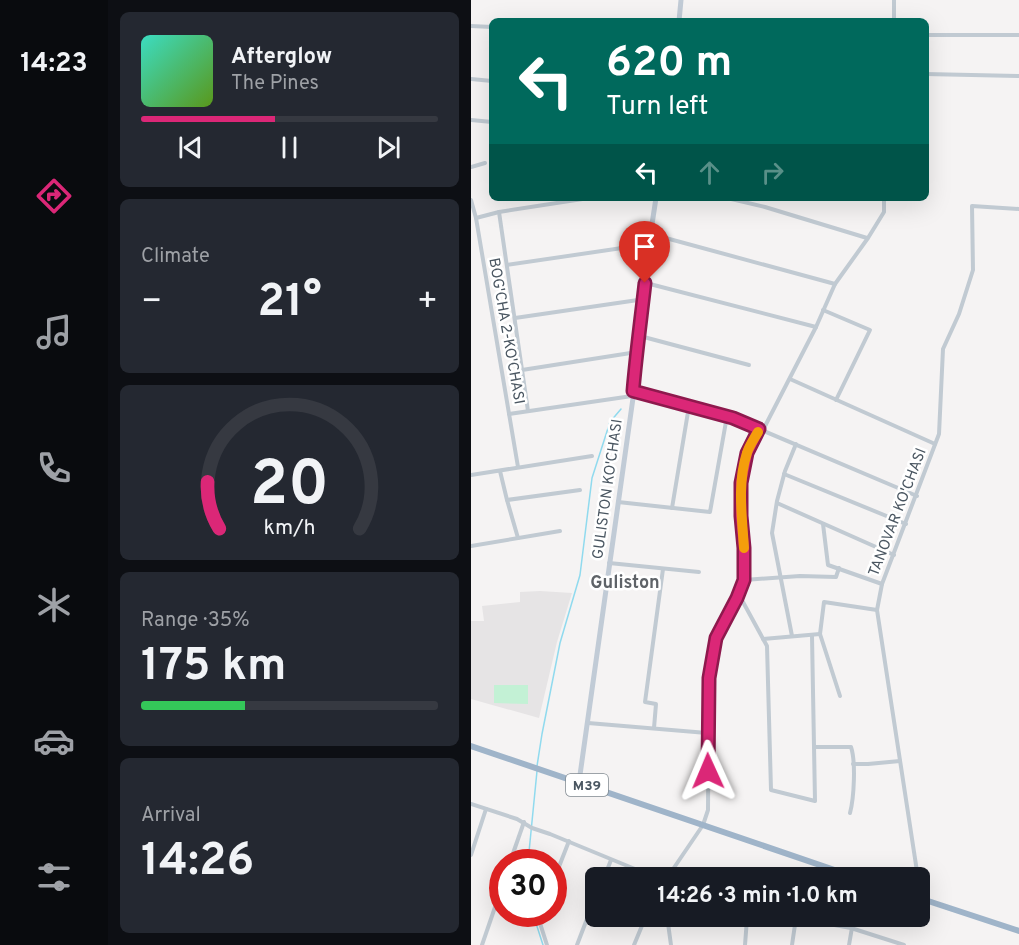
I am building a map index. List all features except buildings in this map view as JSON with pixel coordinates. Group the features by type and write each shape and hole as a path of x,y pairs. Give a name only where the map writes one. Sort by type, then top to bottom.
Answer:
{"highway":[{"name":"M39","path":"471,746 826,867"},
{"path":"930,901 1019,931"}],"main road":[{"path":"679,18 681,0"},
{"name":"GULISTON KO'CHASI","path":"579,782 633,394 656,201"}],"street":[{"path":"894,0 894,18"},
{"path":"471,26 489,27"},
{"path":"929,35 1019,35"},
{"path":"929,74 1019,76"},
{"path":"471,79 489,81"},
{"path":"471,120 489,122"},
{"path":"471,167 485,163"},
{"name":"BOG'CHA 2-KO'CHASI","path":"471,200 476,218 518,467"},
{"path":"476,218 562,201"},
{"path":"740,201 868,238"},
{"path":"674,867 703,825 708,810 709,678 716,638 744,580 741,483 747,453 790,380 835,284 883,213 884,201"},
{"name":"TANOVAR KO'CHASI","path":"916,867 877,610 882,584 939,434 943,349 959,314 973,270 972,206 1019,209"},
{"path":"499,212 528,411"},
{"path":"651,234 835,284"},
{"path":"507,265 649,244"},
{"path":"645,283 816,327"},
{"path":"515,318 638,300 643,302"},
{"path":"823,310 870,330 836,400"},
{"path":"640,336 749,365"},
{"path":"522,370 637,352"},
{"path":"790,380 935,444"},
{"path":"509,414 633,394 727,416 917,496"},
{"path":"672,508 689,406"},
{"path":"617,502 710,512 727,416"},
{"path":"792,636 772,533 784,474 796,444"},
{"path":"471,475 592,456"},
{"path":"500,471 518,538"},
{"path":"784,474 906,524"},
{"path":"507,500 580,490"},
{"path":"777,503 894,555"},
{"path":"823,523 828,565 882,584"},
{"path":"471,546 560,531"},
{"path":"609,563 699,572"},
{"path":"744,580 780,577 836,577 839,568"},
{"path":"654,728 656,704 645,702 663,569"},
{"path":"737,598 743,602 767,646 771,790 815,801 812,636"},
{"path":"840,696 820,634 824,602 877,610"},
{"path":"762,639 820,634"},
{"path":"588,723 708,733"},
{"path":"814,747 850,746 853,764 850,813"},
{"path":"853,764 900,761"},
{"path":"471,804 509,816 532,828 630,867"},
{"path":"471,855 486,809"},
{"path":"514,849 523,822"},
{"path":"566,849 569,841"},
{"path":"608,867 611,860"},
{"path":"481,945 489,923"},
{"path":"577,945 585,924"},
{"path":"541,927 547,945"},
{"path":"634,945 641,927"},
{"path":"669,927 671,945"},
{"path":"745,945 746,927"},
{"path":"792,945 794,927"},
{"path":"846,927 904,945"},
{"path":"849,945 851,928"}],"shaded area":[{"path":"520,592 572,593 557,642 539,718 471,699 471,621 484,621 482,606 520,602"}],"green space":[{"path":"494,685 528,685 528,704 494,703"}],"waterway":[{"path":"537,766 560,643 580,575 592,478 610,422 621,409"},
{"path":"529,849 537,771"},
{"path":"537,927 543,945"}],"slow traffic":[{"path":"744,548 741,483 747,453 758,432"}],"district":[{"name":"Guliston","path":"625,582"}],"route":[{"path":"645,283 633,391 733,418 759,429 747,453 741,483 744,580 716,638 709,678 708,771"}]}
